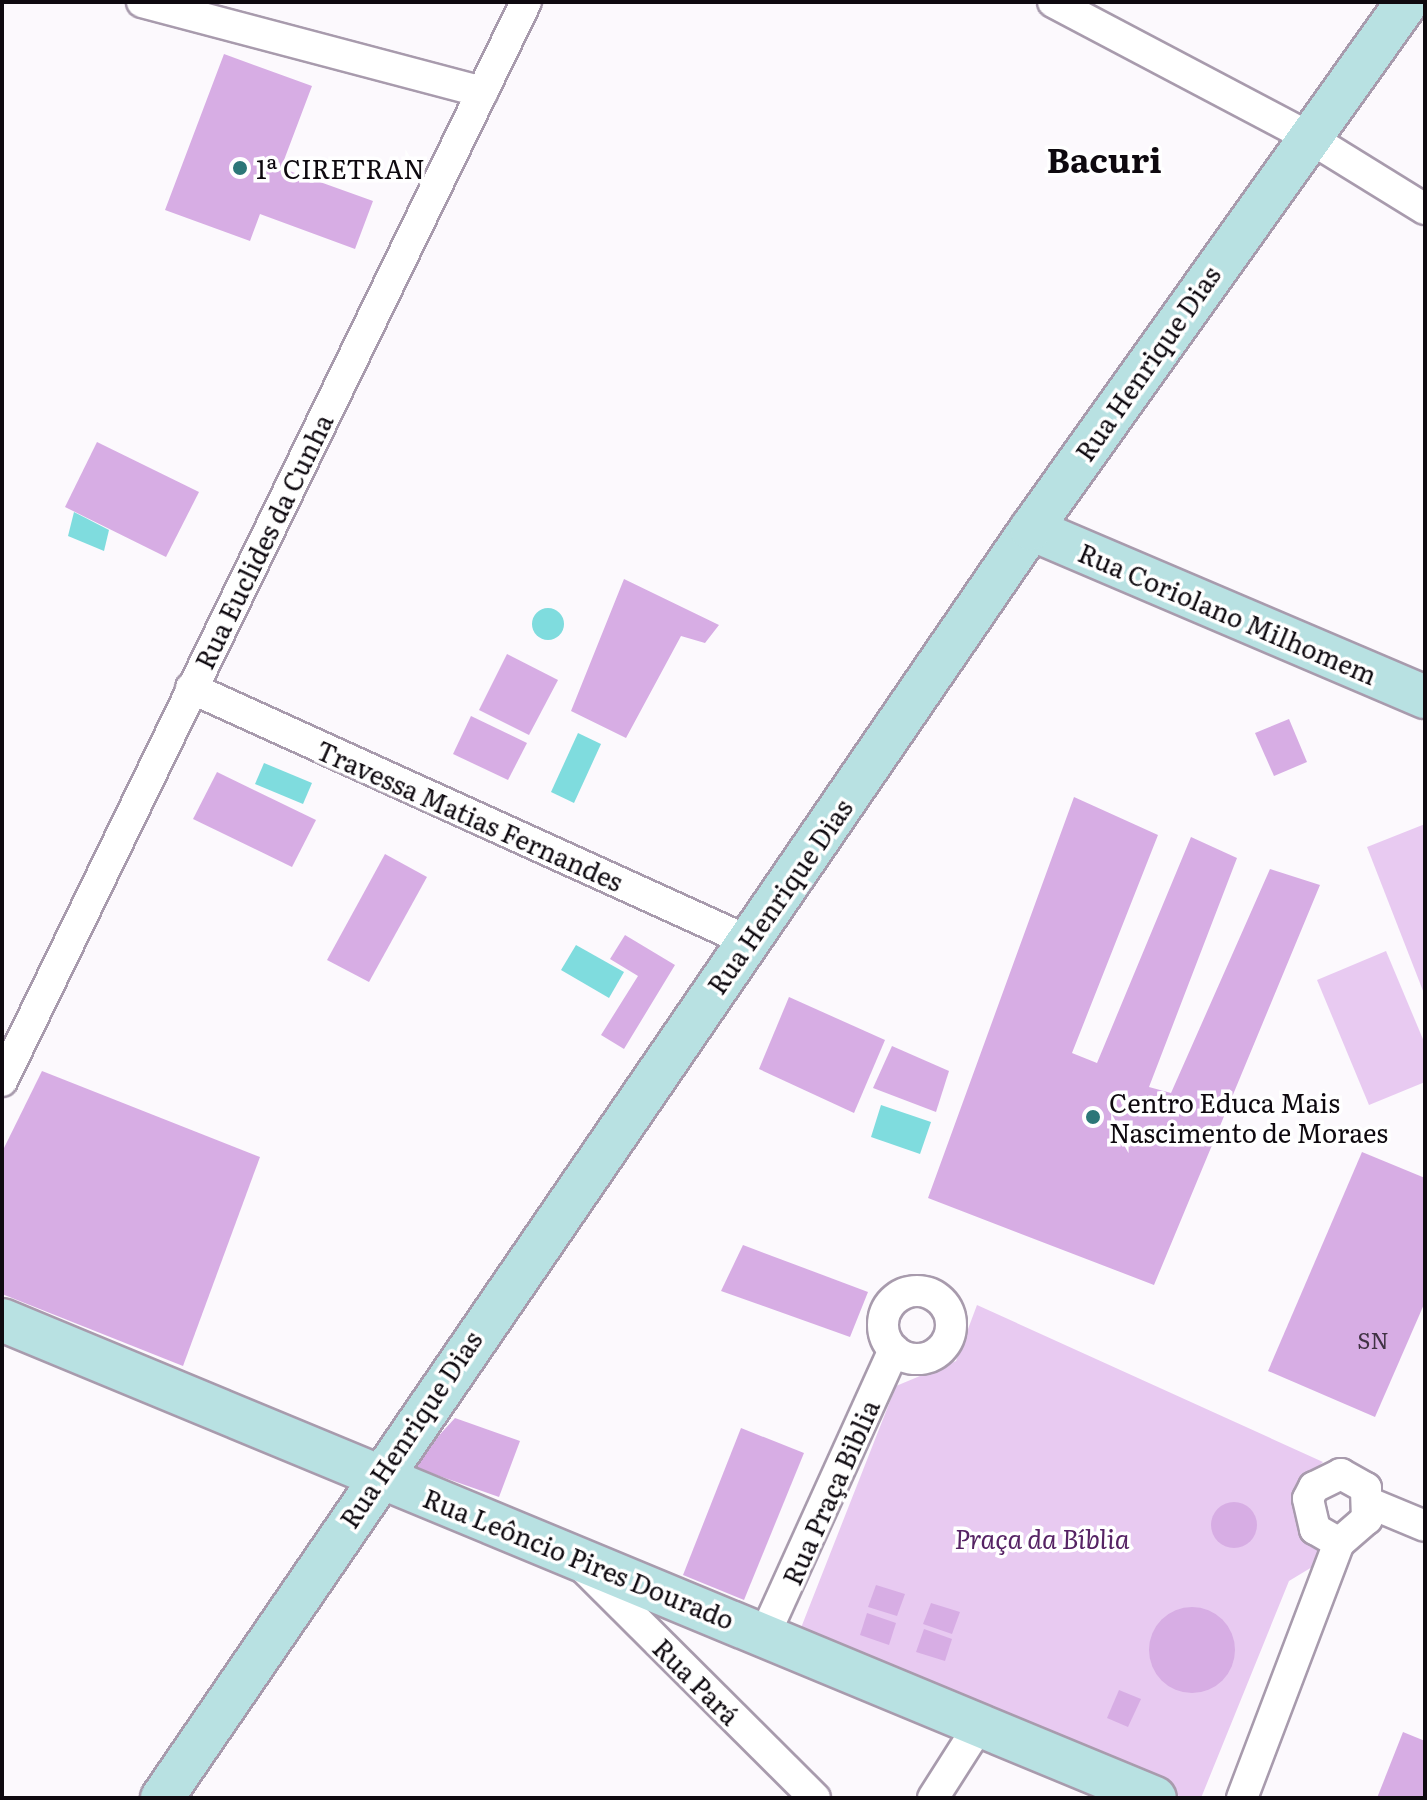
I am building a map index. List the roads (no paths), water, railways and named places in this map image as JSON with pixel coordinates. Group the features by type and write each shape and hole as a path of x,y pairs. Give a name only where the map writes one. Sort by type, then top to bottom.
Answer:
{"street":[{"path":"142,2 482,92"},
{"name":"Rua Euclides da Cunha","path":"2,1081 526,2"},
{"path":"1053,2 1305,135 1425,209"},
{"name":"Rua Henrique Dias","path":"162,1798 378,1474 1031,529 1305,135 1407,2"},
{"name":"Rua Coriolano Milhomem","path":"1031,529 1425,697"},
{"name":"Travessa Matias Fernandes","path":"191,688 748,941"},
{"name":"Rua Leôncio Pires Dourado","path":"2,1320 378,1474 580,1564 765,1634 977,1729 1155,1798"},
{"name":"Rua Praça Biblia","path":"765,1634 894,1350"},
{"path":"1339,1543 1315,1529 1308,1515 1314,1487 1341,1474 1366,1488 1372,1504 1425,1526"},
{"path":"1242,1798 1339,1543 1359,1530 1372,1504"},
{"name":"Rua Pará","path":"580,1564 815,1798"},
{"path":"933,1798 977,1729"}],"water":[{"path":"74,512 109,530 104,551 68,536"},
{"path":"548,608 559,613 564,624 559,635 548,640 537,635 532,624 537,613"},
{"path":"578,733 601,744 574,803 551,792"},
{"path":"264,763 312,783 303,804 255,784"},
{"path":"576,945 624,972 609,998 561,970"},
{"path":"881,1105 931,1122 920,1154 871,1137"}],"place":[{"name":"1ª CIRETRAN","path":"240,168"},
{"name":"Centro Educa Mais Nascimento de Moraes","path":"1093,1117"}],"district":[{"name":"Bacuri","path":"1104,159"}],"park label":[{"name":"Praça da Bíblia","path":"1042,1538"}]}
